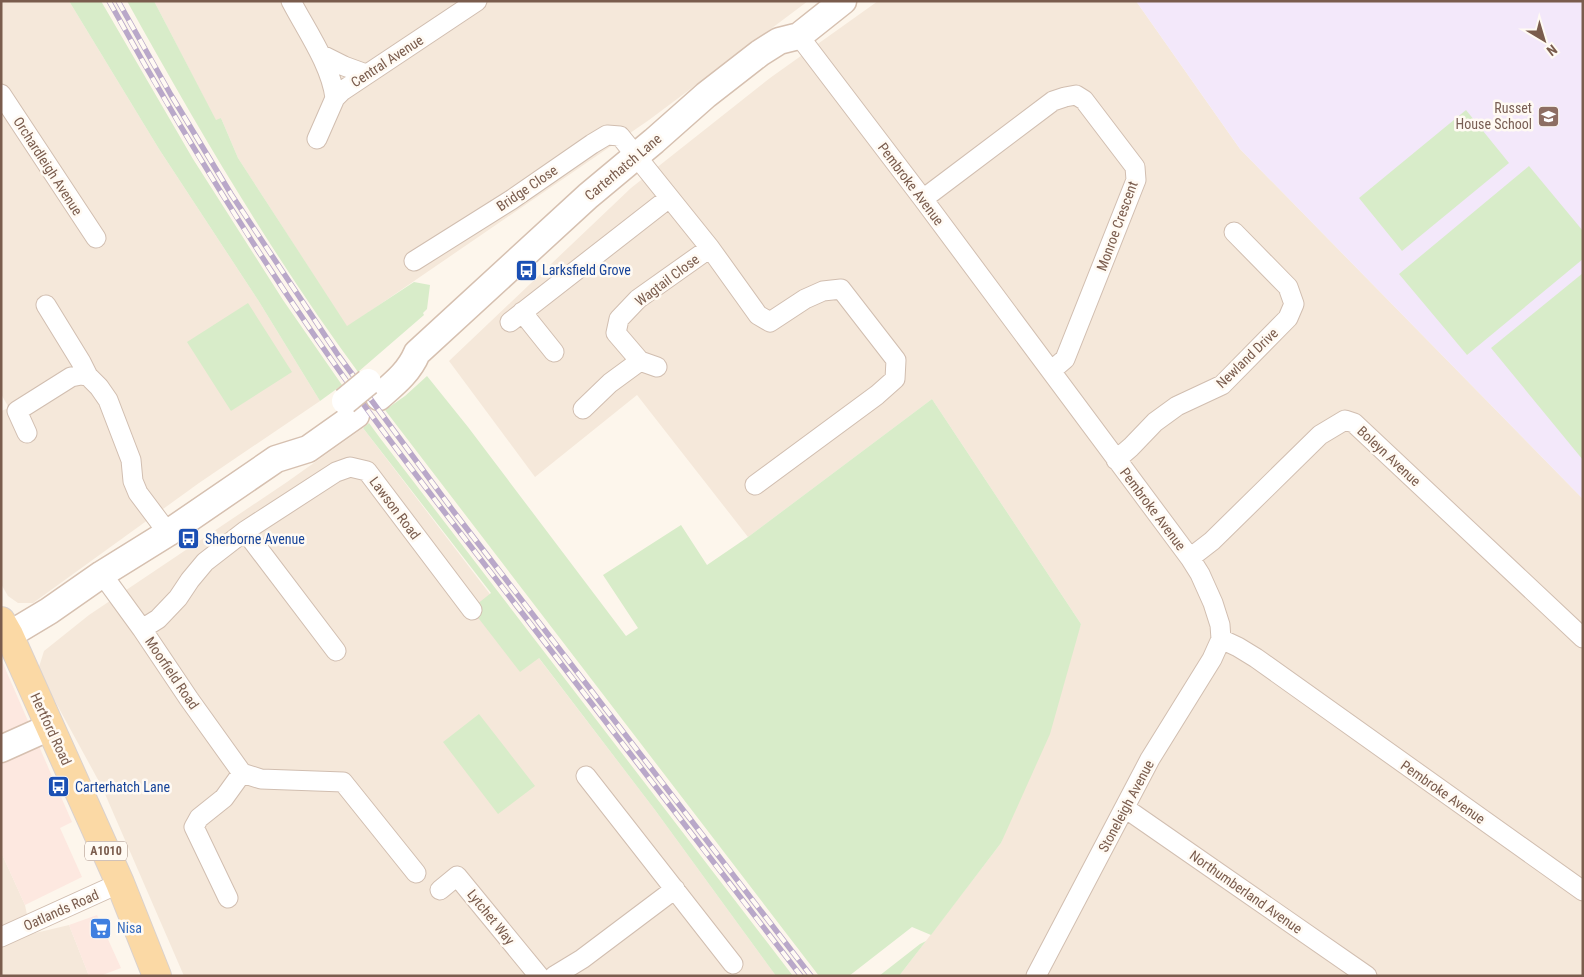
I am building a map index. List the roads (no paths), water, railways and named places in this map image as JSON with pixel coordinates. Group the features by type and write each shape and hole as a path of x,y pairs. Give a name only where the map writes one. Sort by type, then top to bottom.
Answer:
{"main road":[{"name":"Hertford Road","path":"5,628 120,883 157,976"}],"street":[{"path":"291,1 331,78 335,98"},
{"name":"Central Avenue","path":"318,139 335,98 366,74 476,1"},
{"name":"Carterhatch Lane","path":"5,628 49,611 276,459 308,449 350,408 374,389 404,376 417,353 588,196 706,95 760,53 779,41 799,36 843,1"},
{"name":"Pembroke Avenue","path":"799,36 1190,558 1200,574 1213,603 1220,625 1221,639 1256,658 1583,891"},
{"path":"320,54 366,74"},
{"name":"Orchardleigh Avenue","path":"1,94 96,238"},
{"name":"Monroe Crescent","path":"922,199 1053,102 1076,95 1084,100 1100,119 1135,167 1136,180 1065,359 1051,372"},
{"name":"Bridge Close","path":"414,261 511,200 607,135 620,136 636,155"},
{"path":"636,155 710,248 758,315 770,322 823,291 841,289 896,360 895,379 754,486"},
{"path":"554,352 516,317 669,198"},
{"name":"Newland Drive","path":"1116,460 1155,422 1178,406 1222,385 1288,318 1294,304 1288,287 1234,232"},
{"name":"Wagtail Close","path":"583,409 610,383 649,364 616,333 619,319 638,299 710,248"},
{"path":"46,305 82,362 88,376 108,400 130,460 133,481 138,492 168,533"},
{"path":"27,433 17,411 71,377 88,376"},
{"name":"Boleyn Avenue","path":"1190,558 1212,541 1320,435 1345,420 1354,423 1583,638"},
{"name":"Lawson Road","path":"142,629 158,619 178,598 205,562 245,531 336,472 350,467 367,471 472,610"},
{"path":"245,531 336,651"},
{"name":"Moorfield Road","path":"102,574 142,629 188,699 242,772"},
{"name":"Stoneleigh Avenue","path":"1036,976 1150,759 1212,660 1221,639"},
{"path":"1,749 50,727"},
{"path":"228,898 194,827 199,818 224,798 242,772 261,779 345,775 416,873"},
{"path":"586,776 733,964"},
{"name":"Northumberland Avenue","path":"1125,808 1367,976"},
{"name":"Lytchet Way","path":"440,890 457,876 539,976"},
{"name":"Oatlands Road","path":"1,937 120,883"},
{"path":"554,976 582,959 675,889"}],"railway":[{"path":"109,1 156,85 231,208 283,289 336,366 389,439 801,976"},
{"path":"118,1 171,95 231,194 338,355 454,512 811,976"}],"place":[{"name":"Russet House School","path":"1548,116"},
{"name":"Larksfield Grove","path":"526,270"},
{"name":"Sherborne Avenue","path":"189,539"},
{"name":"Carterhatch Lane","path":"59,787"},
{"name":"Nisa","path":"101,928"}]}
